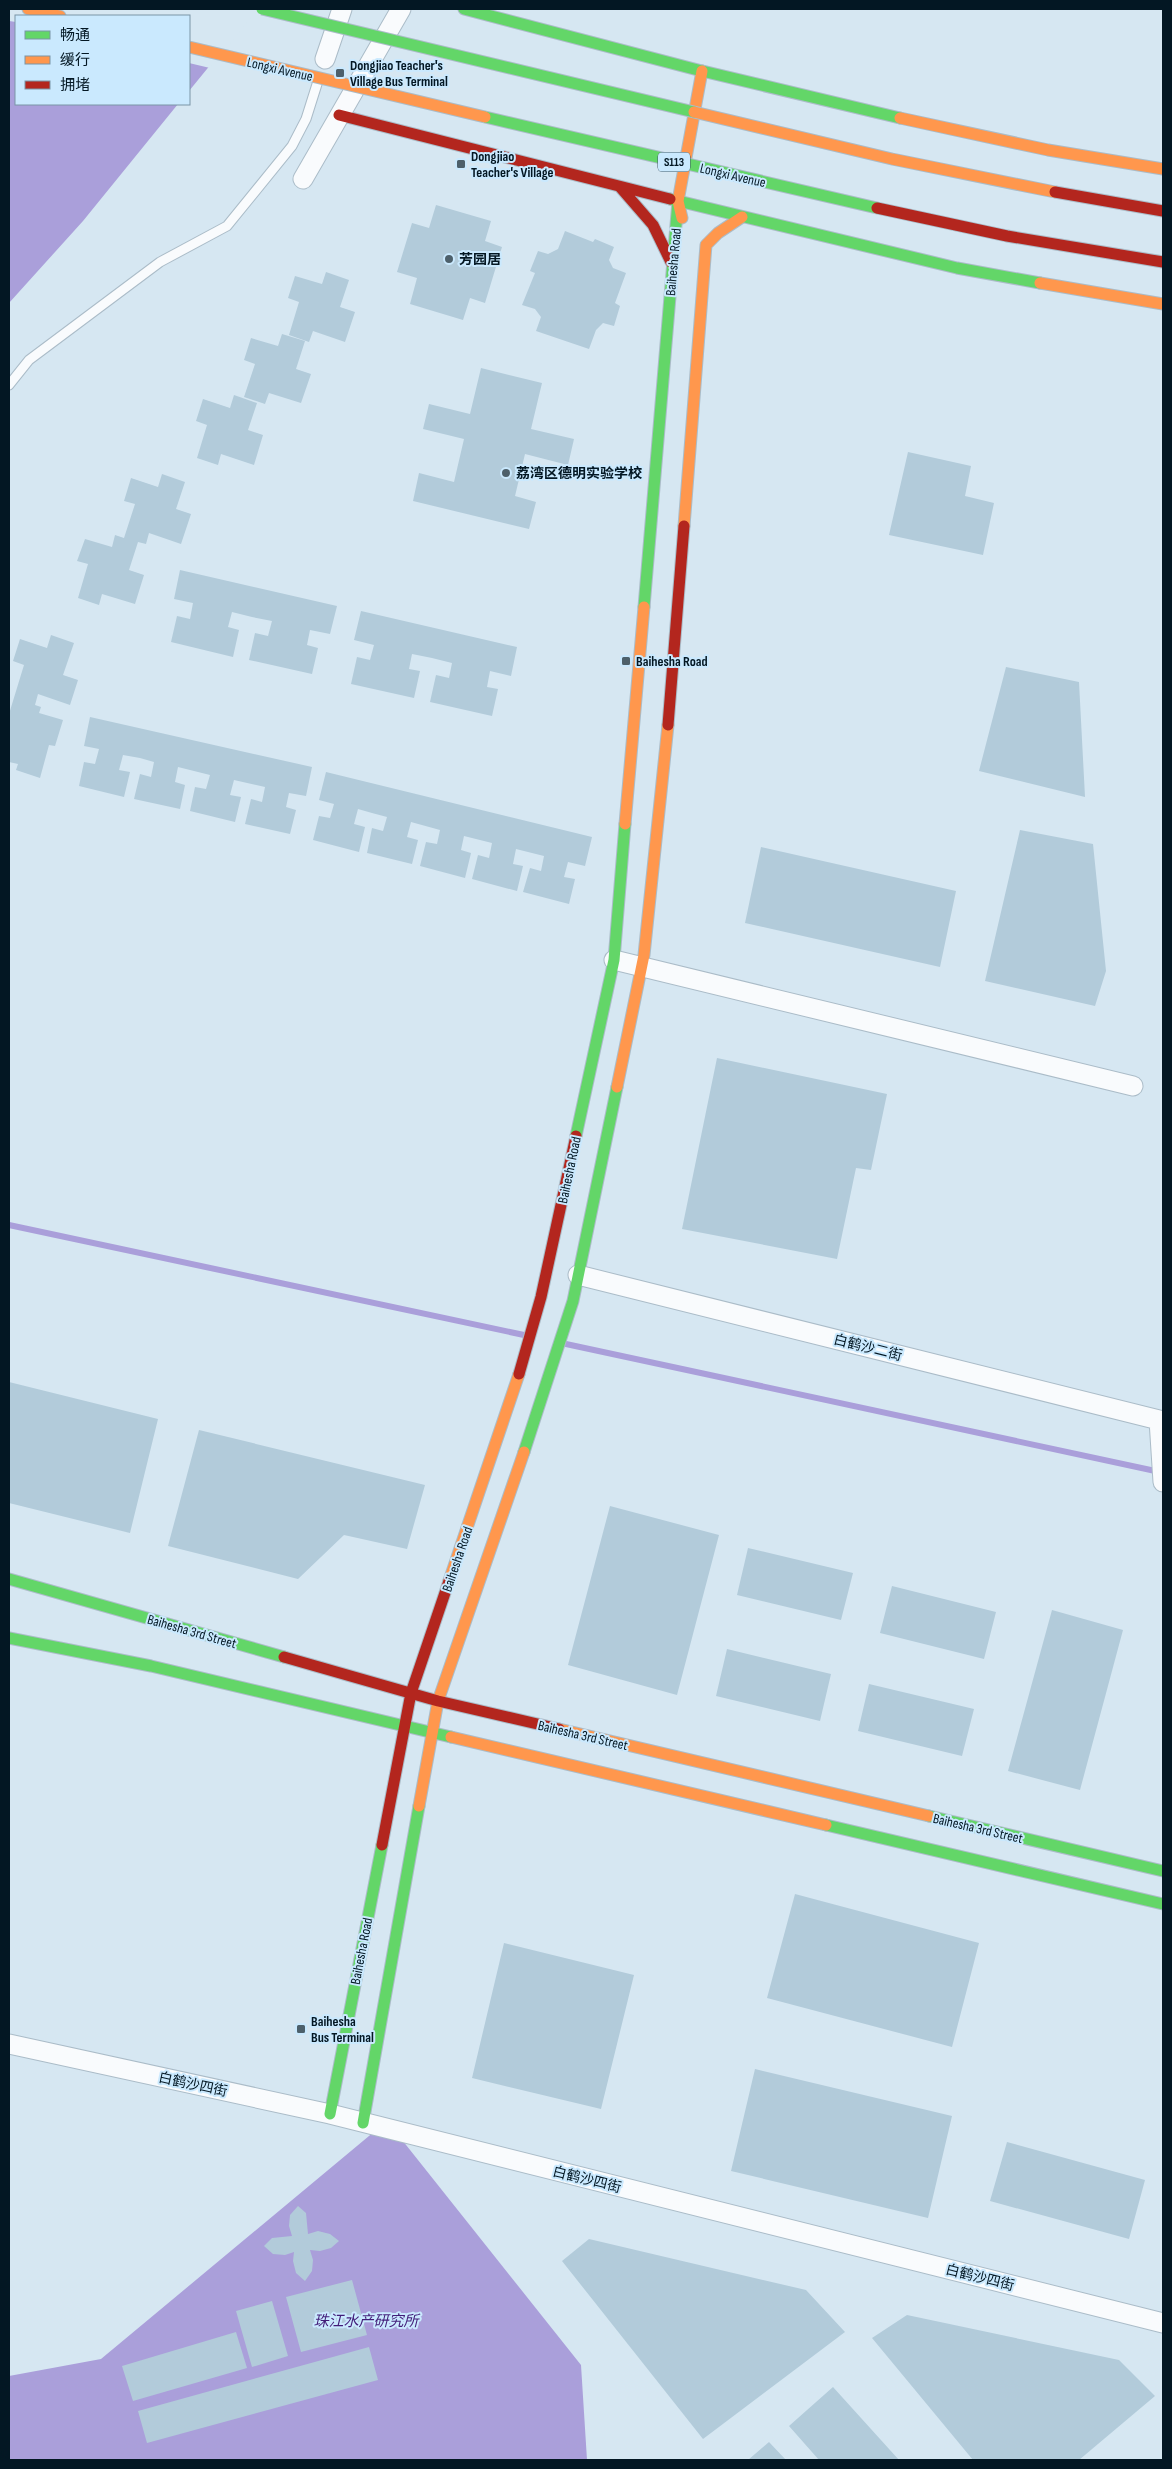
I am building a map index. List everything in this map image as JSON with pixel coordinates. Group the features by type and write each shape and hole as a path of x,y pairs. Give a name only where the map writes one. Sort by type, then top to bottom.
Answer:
{"street":[{"path":"28,9 55,15"},
{"path":"262,9 892,159 1029,188 1163,211"},
{"path":"325,59 342,9"},
{"path":"303,179 400,9"},
{"path":"464,9 702,71 873,112 1039,148 1163,169"},
{"name":"Longxi Avenue","path":"190,47 642,155 934,221 1054,246 1163,262"},
{"name":"Baihesha Road","path":"330,2114 411,1693 514,1389 541,1297 614,960 678,201 702,71"},
{"path":"339,115 742,217 957,268 1042,285 1163,304"},
{"path":"620,186 653,224 672,265"},
{"path":"678,201 687,240"},
{"name":"Baihesha Road","path":"363,2123 438,1701 544,1395 573,1301 642,967 668,726 700,299 706,246 718,233 742,217"},
{"path":"691,260 700,299"},
{"path":"614,960 1133,1086"},
{"name":"白鹤沙二街","path":"578,1275 1158,1420 1163,1482"},
{"name":"Baihesha 3rd Street","path":"9,1579 438,1701 1163,1871"},
{"path":"9,1638 151,1666 1163,1904"},
{"name":"白鹤沙四街","path":"9,2044 330,2114 1163,2323"}],"lane":[{"path":"9,385 29,360 160,262 227,226 292,146 306,120 325,59"}],"water":[{"path":"9,9 256,9 190,90 190,15 15,15 15,105 177,105 83,221 9,303"},
{"name":"珠江水产研究所","path":"387,2121 581,2365 587,2460 9,2460 9,2376 101,2359"}],"pier":[{"path":"9,9 258,9 210,68 190,63 190,15 15,15 15,22 9,21"}],"building":[{"name":"芳园居","path":"436,205 491,221 485,241 502,247 485,303 470,298 463,320 410,304 417,278 397,272 412,223 429,228"},
{"name":"芳园居","path":"565,231 593,242 595,239 614,247 609,260 613,268 626,273 615,303 620,306 614,326 603,323 596,330 589,349 536,331 541,317 535,309 522,305 535,273 530,271 538,251 548,254 558,249"},
{"path":"326,272 349,280 340,307 355,312 345,342 313,331 309,342 289,335 299,302 288,298 295,276 322,284"},
{"path":"282,334 305,341 296,369 311,374 301,403 269,393 265,404 244,397 255,364 244,360 251,338 278,346"},
{"path":"481,368 542,383 531,429 574,439 568,465 525,454 515,496 536,502 529,529 413,501 419,473 454,482 464,439 423,429 429,404 470,414"},
{"path":"234,395 257,403 248,430 263,435 254,465 221,454 218,465 197,458 207,425 196,421 203,399 230,408"},
{"path":"908,452 971,466 965,496 994,503 983,555 889,535"},
{"path":"162,474 185,482 176,509 191,514 181,544 149,533 146,544 138,542 129,570 144,575 135,604 102,594 99,605 78,598 88,564 77,561 85,539 112,547 115,535 124,538 135,504 124,501 131,478 158,487"},
{"path":"180,570 337,606 330,634 310,630 307,645 318,648 312,674 249,660 255,633 268,636 272,621 232,612 228,627 239,630 233,657 171,642 177,616 190,619 193,603 174,599"},
{"path":"361,611 517,647 511,676 490,671 487,687 498,689 492,716 430,702 436,675 449,678 452,663 432,658 412,654 409,669 420,671 414,698 351,684 357,657 370,660 374,645 354,640"},
{"path":"51,635 74,643 63,675 78,680 70,705 38,694 35,705 41,707 39,713 63,720 55,746 49,745 40,778 16,770 18,764 9,762 9,714 24,665 13,661 20,639 47,648"},
{"path":"1006,667 1079,682 1085,797 979,771"},
{"path":"90,717 312,767 306,796 289,793 286,807 296,810 290,834 245,824 251,799 262,802 265,787 234,780 230,795 241,797 235,822 190,811 195,787 206,789 210,775 178,767 175,782 185,785 180,809 134,799 140,774 151,777 154,762 140,758 123,755 119,770 130,772 124,797 79,786 84,762 95,764 99,749 84,746"},
{"path":"326,772 592,837 585,866 568,862 564,877 575,879 569,904 523,892 530,868 541,871 544,856 516,849 513,864 523,866 517,891 472,879 478,855 489,858 492,843 464,836 461,850 471,853 465,878 420,866 426,842 437,844 440,830 411,822 407,837 418,840 412,864 367,853 372,828 383,831 387,817 358,809 354,824 365,827 359,852 313,840 319,816 330,818 334,804 319,800"},
{"path":"1020,830 1093,844 1106,971 1095,1006 985,981"},
{"path":"761,847 956,891 940,967 745,923"},
{"path":"717,1058 887,1094 871,1170 856,1168 837,1259 682,1229"},
{"path":"9,1382 158,1419 130,1533 9,1503"},
{"path":"199,1430 425,1485 407,1549 344,1535 298,1579 168,1546"},
{"path":"610,1506 719,1535 677,1695 568,1665"},
{"path":"748,1548 853,1573 841,1620 737,1595"},
{"path":"892,1586 996,1612 984,1659 880,1633"},
{"path":"1052,1610 1123,1630 1080,1790 1008,1771"},
{"path":"727,1649 831,1674 820,1721 716,1696"},
{"path":"869,1684 974,1709 962,1756 858,1731"},
{"path":"795,1894 979,1943 952,2047 767,1998"},
{"path":"504,1943 634,1975 601,2109 472,2078"},
{"path":"755,2069 952,2116 928,2218 731,2171"},
{"path":"1007,2142 1145,2180 1129,2239 990,2201"},
{"path":"298,2206 306,2213 308,2234 318,2231 330,2234 339,2241 331,2248 320,2251 310,2250 313,2260 312,2271 305,2281 296,2273 293,2261 294,2252 285,2255 273,2254 264,2246 272,2238 292,2236 289,2226 290,2215"},
{"path":"589,2239 806,2290 845,2332 703,2439 562,2261"},
{"path":"352,2280 367,2335 301,2352 286,2297"},
{"path":"272,2301 288,2356 252,2367 236,2311"},
{"path":"907,2315 1119,2360 1155,2396 1079,2460 973,2460 872,2338"},
{"path":"236,2332 247,2368 133,2401 122,2366"},
{"path":"369,2347 378,2380 147,2443 138,2411"},
{"path":"833,2387 899,2460 819,2460 789,2426"},
{"path":"769,2442 786,2460 748,2460"}],"waterway":[{"path":"9,1225 524,1335"},
{"path":"566,1344 1160,1472"}],"traffic: fast":[{"path":"262,9 694,112"},
{"path":"464,9 698,70 900,118"},
{"path":"485,117 877,208"},
{"path":"670,199 957,268 1040,283"},
{"path":"644,607 678,201"},
{"path":"576,1136 614,960 625,824"},
{"path":"524,1452 573,1301 617,1087"},
{"path":"9,1579 284,1657"},
{"path":"9,1638 151,1666 451,1737"},
{"path":"363,2123 419,1806"},
{"path":"929,1816 1163,1871"},
{"path":"826,1825 1163,1904"},
{"path":"330,2114 382,1845"}],"traffic: slow":[{"path":"28,9 55,15"},
{"path":"190,47 485,117"},
{"path":"682,218 678,201 702,71"},
{"path":"694,112 892,159 1055,192"},
{"path":"900,118 1048,150 1163,169"},
{"path":"684,526 706,245 718,233 742,217"},
{"path":"1040,283 1163,304"},
{"path":"625,824 644,607"},
{"path":"617,1087 644,955 668,725"},
{"path":"449,1581 519,1374"},
{"path":"419,1806 438,1701 524,1452"},
{"path":"559,1729 929,1816"},
{"path":"451,1737 826,1825"}],"traffic: jam":[{"path":"339,115 670,199"},
{"path":"620,187 653,225 671,262"},
{"path":"1055,192 1163,211"},
{"path":"877,208 1007,236 1163,262"},
{"path":"668,725 684,526"},
{"path":"519,1374 541,1297 576,1136"},
{"path":"382,1845 411,1693 449,1581"},
{"path":"284,1657 438,1701 559,1729"}],"place":[{"name":"Dongjiao Teacher's Village Bus Terminal","path":"340,73"},
{"name":"Dongjiao Teacher's Village","path":"461,164"},
{"name":"芳园居","path":"449,259"},
{"name":"荔湾区德明实验学校","path":"506,473"},
{"name":"Baihesha Road","path":"626,661"},
{"name":"Baihesha Bus Terminal","path":"301,2029"}]}
